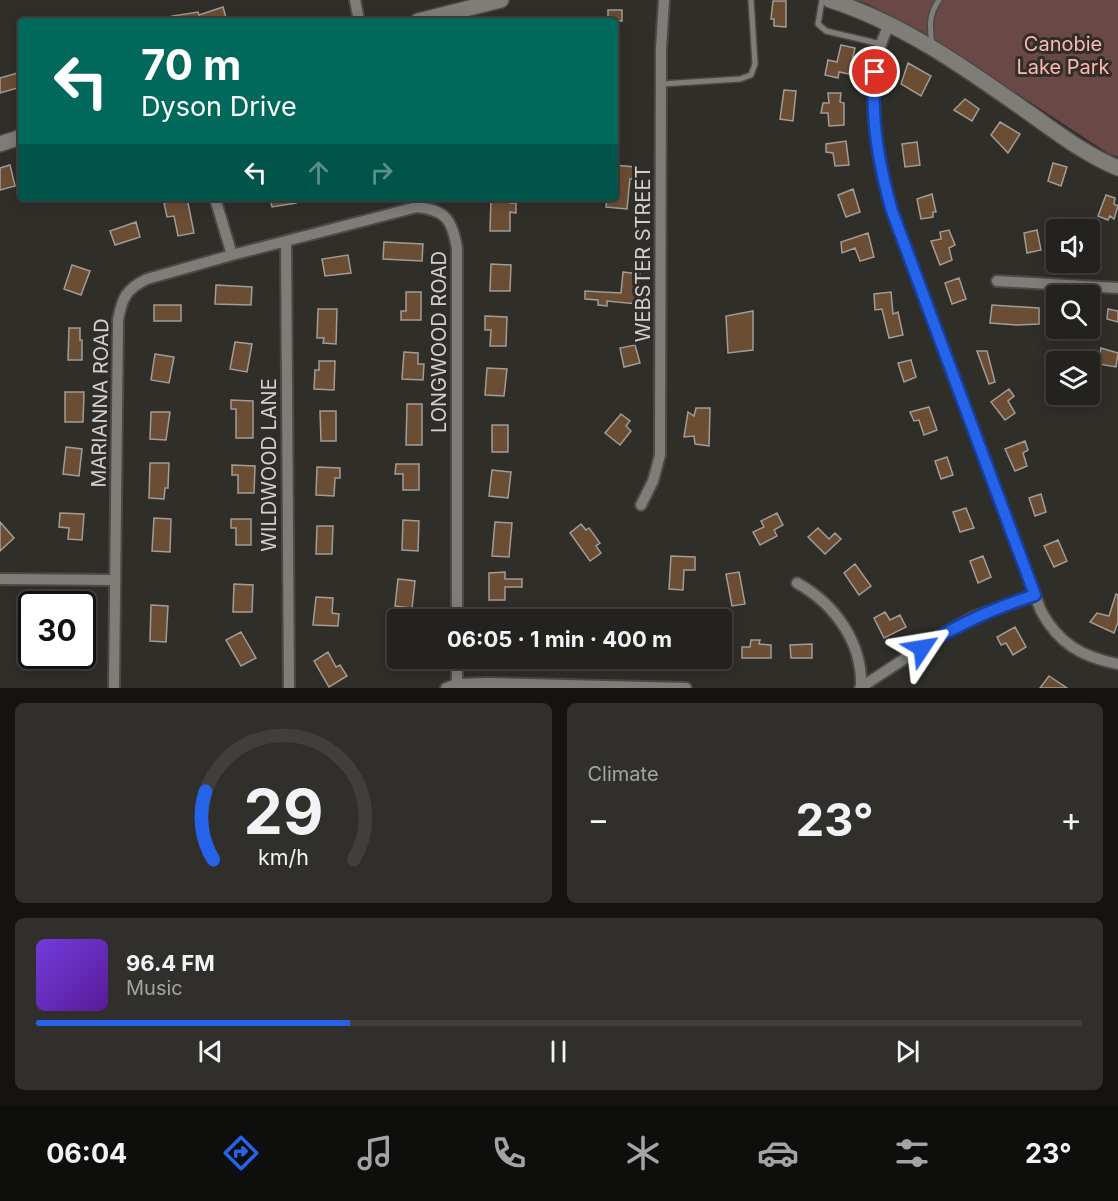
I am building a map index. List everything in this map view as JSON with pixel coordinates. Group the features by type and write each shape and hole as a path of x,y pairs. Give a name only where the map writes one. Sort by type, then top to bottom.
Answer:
{"street":[{"path":"355,0 358,18"},
{"path":"430,18 501,0"},
{"name":"WEBSTER STREET","path":"641,505 653,481 660,455 661,84 664,0"},
{"path":"830,0 889,24 932,47 1073,143 1118,168"},
{"path":"889,24 877,58 874,96 879,156 886,193 1035,595 1050,627 1076,650 1091,657 1118,664"},
{"path":"0,144 18,139"},
{"path":"216,201 232,255"},
{"name":"LONGWOOD ROAD","path":"232,255 417,207 430,208 442,213 451,223 458,248 457,609"},
{"name":"WILDWOOD LANE","path":"286,241 289,688"},
{"name":"MARIANNA ROAD","path":"114,688 118,320 123,301 125,295 135,285 147,279 232,255"},
{"path":"997,281 1118,288"},
{"path":"0,579 115,580"},
{"path":"797,582 830,606 843,625 860,659 861,688"},
{"path":"861,688 939,636 973,617 1035,595"},
{"path":"457,669 457,684"},
{"path":"446,688 457,684 488,683 686,688"}],"lane":[{"path":"661,84 740,80 751,75 755,64 751,0"},
{"path":"822,0 818,24 820,27 826,31 881,44"},
{"path":"932,47 929,23 933,9 939,0"}],"green space":[{"name":"Canobie Lake Park","path":"855,0 1118,0 1118,157 1109,154 925,33 868,4"}],"building":[{"path":"773,1 786,1 786,27 774,26 774,19 771,19"},
{"path":"223,7 226,18 172,18 172,16 198,12 199,15"},
{"path":"608,10 622,10 622,21 618,21 618,18 608,18"},
{"path":"841,45 855,48 849,74 839,72 838,78 825,75 828,60 837,62"},
{"path":"908,63 931,76 921,96 901,84"},
{"path":"18,73 18,88 0,93 0,78"},
{"path":"784,90 796,91 793,121 780,119"},
{"path":"828,93 841,93 840,102 844,103 844,125 829,126 828,113 821,113 823,103 829,103"},
{"path":"965,99 979,109 972,121 954,110"},
{"path":"1000,122 1020,134 1008,153 991,135"},
{"path":"846,141 849,165 835,166 833,153 826,152 826,144"},
{"path":"917,142 920,165 905,167 902,144"},
{"path":"1053,163 1067,167 1061,186 1048,181"},
{"path":"10,165 15,186 0,190 0,168"},
{"path":"618,165 635,167 634,179 630,179 627,209 606,207 607,201 618,201"},
{"path":"853,189 860,212 846,217 838,195"},
{"path":"932,194 936,212 933,212 933,217 921,219 917,199"},
{"path":"1106,195 1115,198 1114,204 1118,206 1114,219 1110,216 1108,220 1098,216"},
{"path":"188,201 194,233 178,236 174,216 167,217 164,203"},
{"path":"271,201 296,201 296,203 272,207"},
{"path":"491,201 516,203 516,213 510,212 510,231 490,231"},
{"path":"136,222 140,237 115,245 110,231"},
{"path":"949,230 955,245 949,248 952,260 940,265 931,241 941,239 940,232"},
{"path":"1037,230 1041,250 1027,253 1024,233"},
{"path":"868,233 874,257 860,261 855,248 842,253 841,242"},
{"path":"384,242 423,244 422,261 383,259"},
{"path":"348,255 351,273 325,276 322,259"},
{"path":"491,264 511,265 510,291 490,291"},
{"path":"72,265 90,271 81,295 64,289"},
{"path":"623,272 640,274 637,304 607,301 607,306 598,305 598,300 585,299 585,291 621,293"},
{"path":"959,278 966,299 952,304 945,283"},
{"path":"216,285 252,287 251,305 215,304"},
{"path":"406,292 421,292 421,320 401,320 401,311 406,311"},
{"path":"891,292 893,314 898,312 903,335 889,338 882,309 875,310 874,294"},
{"path":"154,305 181,305 181,321 154,321"},
{"path":"992,305 1039,308 1039,324 990,323"},
{"path":"318,309 337,309 336,344 323,343 324,338 317,338"},
{"path":"1108,309 1118,311 1118,322 1107,319"},
{"path":"753,311 753,350 728,353 726,316"},
{"path":"485,316 507,317 506,346 490,346 491,330 485,330"},
{"path":"69,328 80,328 82,360 68,360"},
{"path":"235,342 252,344 247,372 230,369"},
{"path":"635,345 640,363 624,367 620,348"},
{"path":"1101,348 1118,353 1116,367 1100,364"},
{"path":"977,351 987,351 995,382 989,384"},
{"path":"404,352 418,353 418,364 424,364 423,380 402,379"},
{"path":"155,354 174,357 169,383 151,380"},
{"path":"911,360 916,377 904,382 898,363"},
{"path":"319,361 335,361 334,390 314,389 315,370 319,370"},
{"path":"487,368 507,369 504,396 485,395"},
{"path":"1009,389 1014,396 1008,401 1015,413 1005,420 991,402"},
{"path":"65,392 84,392 83,422 65,422"},
{"path":"231,400 253,401 253,438 236,438 236,409 231,409"},
{"path":"407,404 422,404 422,445 406,445"},
{"path":"929,407 937,430 924,435 919,420 914,421 910,412"},
{"path":"696,408 710,408 709,446 695,444 694,436 684,437 688,412 694,416"},
{"path":"320,411 336,411 336,441 321,441"},
{"path":"151,412 170,412 166,440 150,439"},
{"path":"621,414 630,421 626,426 631,431 620,445 605,433"},
{"path":"492,425 508,425 508,452 492,452"},
{"path":"1025,441 1028,450 1023,453 1027,466 1015,471 1005,449"},
{"path":"66,447 82,449 79,476 63,474"},
{"path":"947,457 953,475 941,479 935,461"},
{"path":"150,463 169,463 168,488 165,488 164,499 149,498"},
{"path":"396,464 419,464 419,490 403,490 403,474 395,474"},
{"path":"232,465 255,466 254,493 238,493 238,475 232,475"},
{"path":"317,467 340,468 340,478 335,478 334,496 316,495"},
{"path":"492,470 511,472 508,498 489,496"},
{"path":"1041,494 1046,512 1035,516 1029,498"},
{"path":"966,508 974,528 960,532 953,512"},
{"path":"60,513 84,514 82,540 68,539 69,528 59,527"},
{"path":"777,513 783,525 774,530 777,536 760,545 753,532 764,527 761,521"},
{"path":"154,518 171,519 170,552 152,551"},
{"path":"231,519 251,519 251,545 236,545 236,528 231,528"},
{"path":"403,520 419,521 418,551 402,550"},
{"path":"0,522 14,538 0,551"},
{"path":"495,522 512,523 509,557 492,556"},
{"path":"581,524 586,530 589,528 600,543 596,546 601,553 590,561 570,533"},
{"path":"317,526 333,526 332,554 316,554"},
{"path":"818,528 829,539 835,533 841,539 825,554 808,537"},
{"path":"1058,540 1067,561 1054,567 1044,546"},
{"path":"671,556 695,557 695,570 684,570 683,590 669,589"},
{"path":"983,556 991,577 978,583 970,561"},
{"path":"855,564 871,586 859,595 844,573"},
{"path":"505,572 505,579 522,579 522,587 505,587 505,600 489,600 489,573"},
{"path":"739,572 745,604 732,606 726,574"},
{"path":"398,579 415,581 412,608 395,606"},
{"path":"234,584 253,585 252,612 233,612"},
{"path":"1116,594 1118,595 1118,622 1114,633 1090,622 1097,613 1109,616"},
{"path":"316,597 333,598 332,613 339,614 338,626 313,625"},
{"path":"151,605 168,606 166,642 150,641"},
{"path":"885,612 890,620 900,615 906,627 884,638 874,618"},
{"path":"1015,627 1026,647 1013,655 1006,643 1001,645 997,637"},
{"path":"241,632 256,658 241,666 226,640"},
{"path":"751,640 760,640 759,644 771,645 771,658 742,658 742,647 750,647"},
{"path":"812,644 812,658 791,658 790,645"},
{"path":"328,652 336,667 340,665 347,676 329,687 314,661"},
{"path":"1049,676 1067,688 1040,688"}],"route":[{"path":"875,72 874,110 879,156 892,211 1035,595 973,617 922,648"}]}
